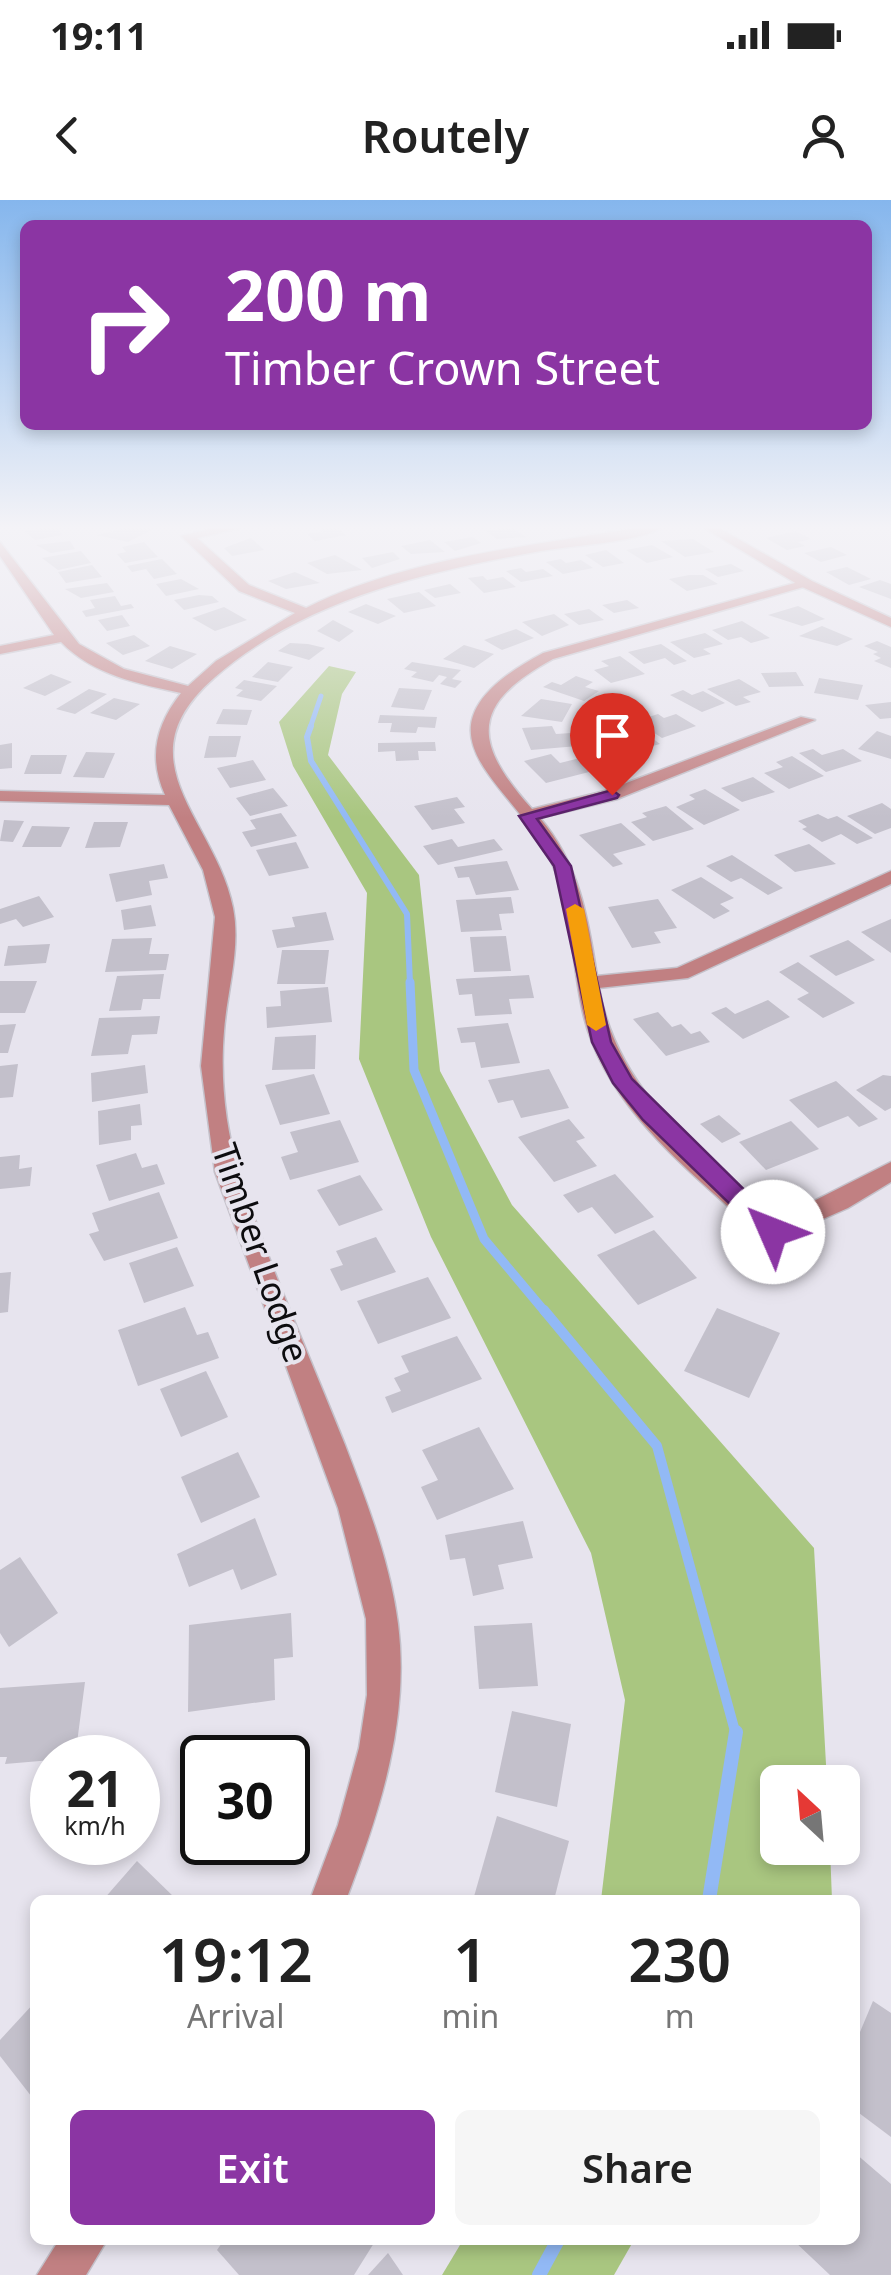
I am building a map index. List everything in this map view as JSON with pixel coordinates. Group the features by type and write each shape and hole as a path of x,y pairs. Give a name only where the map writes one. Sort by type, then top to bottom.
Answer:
{"street":[{"path":"51,625 61,638 101,667 192,690"},
{"name":"Timber Lodge","path":"278,625 192,690 172,720 162,752 175,800 213,862 222,890 225,936 210,1073 223,1155 352,1504 380,1615 385,1692 375,1754 358,1822 330,1895"},
{"path":"655,625 568,648 508,680 483,712 480,746 493,773 563,866 602,1042 624,1083 773,1232 839,1202 891,1171"},
{"path":"0,650 61,638"},
{"path":"527,816 612,795 807,720"},
{"path":"0,796 175,800"},
{"path":"588,983 681,974 891,877"},
{"path":"59,2275 82,2245"}],"green space":[{"path":"329,666 356,672 342,694 328,755 419,875 440,1071 512,1205 814,1548 826,1765 760,1765 760,1865 831,1865 832,1895 602,1895 625,1700 591,1553 431,1237 359,1059 367,893 293,766 279,722"},
{"path":"460,2245 631,2245 614,2275 442,2275"}],"building":[{"path":"102,625 130,626 107,631"},
{"path":"204,625 233,625 215,631"},
{"path":"326,625 342,625 354,631 339,642 317,631"},
{"path":"526,625 569,625 542,636"},
{"path":"748,625 770,638 751,643 741,637 728,640 712,630"},
{"path":"822,626 853,639 837,646 799,636"},
{"path":"516,629 534,638 502,650 484,640"},
{"path":"705,633 723,644 703,649 711,654 694,658 670,642"},
{"path":"134,635 150,646 123,655 106,643"},
{"path":"877,641 891,647 891,668 874,661 881,658 873,654 878,652 864,646"},
{"path":"290,643 325,648 309,660 278,651"},
{"path":"661,644 687,661 674,665 665,658 644,664 628,652"},
{"path":"464,645 494,654 474,668 443,659"},
{"path":"170,646 197,654 172,669 145,661"},
{"path":"620,656 645,674 611,683 594,670 609,666 601,661"},
{"path":"268,662 293,667 278,682 252,677"},
{"path":"412,662 461,670 452,679 462,681 455,688 440,684 447,677 439,675 433,682 411,677 417,672 404,669"},
{"path":"796,672 804,686 769,687 761,673"},
{"path":"51,674 72,682 45,696 23,688"},
{"path":"576,676 593,682 585,687 599,691 584,701 543,687 552,682 561,685"},
{"path":"819,678 863,685 858,700 814,693"},
{"path":"739,679 761,692 743,697 751,702 736,706 707,689"},
{"path":"244,680 277,686 261,701 236,696 243,690 235,688"},
{"path":"399,688 432,690 424,710 391,707"},
{"path":"89,689 107,694 75,714 56,709"},
{"path":"683,690 692,695 703,691 725,703 702,712 670,695"},
{"path":"114,698 140,704 116,720 90,713"},
{"path":"541,699 572,704 562,722 521,716"},
{"path":"891,702 891,718 880,719 865,705"},
{"path":"223,709 252,710 247,725 216,724"},
{"path":"658,714 664,718 676,714 696,726 662,738 636,721"},
{"path":"380,715 437,717 435,728 418,727 416,733 390,732 392,723 378,723"},
{"path":"552,726 556,734 571,733 578,746 531,750 522,728"},
{"path":"640,729 660,744 623,754 603,738"},
{"path":"877,731 891,736 891,759 858,749"},
{"path":"209,736 241,736 236,757 204,758"},
{"path":"435,742 436,751 418,751 419,760 396,761 395,751 378,752 378,743"},
{"path":"12,743 12,768 0,769 0,745"},
{"path":"813,749 822,755 843,749 862,761 826,772 799,753"},
{"path":"86,752 115,753 104,778 73,777"},
{"path":"551,754 560,763 580,758 593,771 546,783 524,761"},
{"path":"31,755 67,755 61,774 24,774"},
{"path":"792,756 824,776 789,789 764,773 783,767 776,762"},
{"path":"253,760 266,780 230,788 217,768"},
{"path":"753,777 775,792 742,802 721,788"},
{"path":"273,788 288,806 250,816 236,798"},
{"path":"705,789 740,810 704,825 676,807 695,799 689,795"},
{"path":"457,797 465,807 454,809 465,823 432,830 414,806"},
{"path":"882,803 891,809 891,828 875,834 847,816"},
{"path":"666,806 694,829 653,841 631,822 647,817 642,813"},
{"path":"281,813 297,836 251,847 242,832 256,829 250,820"},
{"path":"818,814 828,819 837,816 873,838 857,844 841,834 822,842 802,829 807,827 798,821"},
{"path":"4,820 24,821 13,842 0,841"},
{"path":"94,822 128,822 120,847 85,848"},
{"path":"621,823 646,845 613,854 623,864 613,867 579,835"},
{"path":"32,826 70,827 61,847 22,847"},
{"path":"452,839 458,847 494,839 503,850 438,865 423,846"},
{"path":"296,842 309,868 269,876 256,850"},
{"path":"809,844 836,864 795,872 774,855"},
{"path":"732,855 783,888 768,895 741,878 731,882 706,866"},
{"path":"507,861 519,890 476,895 469,877 458,878 454,867"},
{"path":"164,864 168,878 149,881 152,895 116,902 109,874"},
{"path":"701,877 734,898 720,904 730,911 714,919 671,890"},
{"path":"39,896 54,917 23,927 16,919 0,924 0,909"},
{"path":"511,897 514,913 499,914 502,930 461,932 456,900"},
{"path":"658,899 677,928 654,932 661,943 632,948 608,907"},
{"path":"151,905 156,926 124,930 121,910"},
{"path":"326,912 334,940 277,948 272,930 295,927 292,917"},
{"path":"891,919 891,953 861,932"},
{"path":"506,936 511,971 474,972 470,937"},
{"path":"152,938 149,954 169,954 166,970 105,972 112,939"},
{"path":"848,940 875,960 836,976 809,956"},
{"path":"50,944 46,963 4,966 8,946"},
{"path":"282,950 329,950 325,984 277,984"},
{"path":"798,962 855,1003 823,1018 797,999 809,993 779,972"},
{"path":"164,974 160,999 143,999 141,1010 109,1011 117,976"},
{"path":"529,975 534,998 509,999 512,1014 475,1016 472,994 459,995 456,979"},
{"path":"0,981 37,981 25,1013 0,1013"},
{"path":"328,987 332,1022 267,1028 266,1007 281,1006 280,991"},
{"path":"768,1000 790,1017 743,1039 711,1013 726,1007 735,1014"},
{"path":"658,1012 672,1027 681,1024 691,1034 700,1031 710,1042 666,1056 633,1019"},
{"path":"160,1016 157,1034 132,1035 128,1054 91,1056 99,1018"},
{"path":"508,1023 520,1063 481,1068 475,1042 461,1043 457,1028"},
{"path":"16,1024 8,1053 0,1053 0,1025"},
{"path":"316,1035 315,1069 272,1070 275,1037"},
{"path":"18,1064 13,1097 0,1098 0,1066"},
{"path":"145,1065 148,1093 92,1102 91,1073"},
{"path":"549,1069 569,1108 521,1118 513,1100 498,1103 488,1080"},
{"path":"314,1074 330,1114 280,1125 265,1085"},
{"path":"883,1075 891,1076 891,1108 885,1111 856,1090"},
{"path":"836,1081 878,1119 859,1127 848,1116 818,1128 789,1100"},
{"path":"140,1104 142,1125 131,1126 131,1140 99,1145 98,1111"},
{"path":"719,1115 741,1134 722,1143 700,1124"},
{"path":"569,1119 585,1138 576,1141 597,1166 554,1182 518,1137"},
{"path":"340,1120 359,1162 290,1180 281,1157 298,1152 290,1132"},
{"path":"791,1121 819,1149 766,1170 739,1142"},
{"path":"136,1153 142,1168 157,1164 165,1184 109,1201 96,1165"},
{"path":"20,1155 19,1169 32,1167 30,1186 0,1189 0,1157"},
{"path":"615,1174 654,1217 615,1234 592,1207 578,1213 563,1195"},
{"path":"360,1175 383,1210 339,1226 317,1190"},
{"path":"159,1192 178,1238 104,1261 89,1234 99,1231 92,1213"},
{"path":"654,1230 697,1278 638,1305 597,1255"},
{"path":"376,1237 396,1272 341,1291 330,1269 343,1265 336,1251"},
{"path":"177,1247 194,1286 144,1303 129,1263"},
{"path":"11,1272 8,1312 0,1313 0,1273"},
{"path":"428,1277 451,1318 378,1344 357,1301"},
{"path":"185,1307 197,1335 208,1332 219,1358 138,1386 118,1330"},
{"path":"717,1308 780,1333 749,1398 684,1371"},
{"path":"457,1336 482,1379 392,1413 385,1397 401,1391 394,1378 409,1372 401,1356"},
{"path":"206,1371 228,1417 181,1437 160,1389"},
{"path":"479,1427 514,1489 437,1520 421,1487 438,1480 422,1450"},
{"path":"238,1452 260,1497 201,1523 181,1477"},
{"path":"255,1518 277,1575 241,1590 233,1569 189,1587 177,1554"},
{"path":"523,1521 533,1558 498,1565 504,1589 473,1596 465,1558 450,1560 445,1535"},
{"path":"20,1557 58,1613 9,1647 0,1633 0,1570"},
{"path":"291,1613 293,1657 274,1659 275,1700 188,1712 189,1625"},
{"path":"532,1623 538,1686 479,1689 474,1626"},
{"path":"85,1682 78,1735 30,1735 30,1762 5,1764 7,1757 0,1757 0,1688"},
{"path":"512,1711 571,1724 557,1807 495,1792"},
{"path":"497,1816 569,1841 555,1895 474,1895"},
{"path":"134,1865 141,1865 172,1895 107,1895"},
{"path":"873,2001 891,2013 891,2137 860,2114 860,2032"},
{"path":"30,2007 30,2095 0,2056 0,2040"},
{"path":"860,2157 891,2184 891,2275 830,2275 798,2245 860,2245"},
{"path":"220,2245 373,2245 354,2275 239,2275 217,2250"},
{"path":"388,2253 403,2275 368,2275"}],"waterway":[{"path":"310,728 321,696"},
{"path":"311,726 307,737 311,761 407,914 410,984"},
{"path":"410,982 414,1070 484,1239 546,1313"},
{"path":"544,1310 657,1446 736,1734"},
{"path":"710,1895 736,1734"},
{"path":"539,2275 555,2245"}],"slow traffic":[{"path":"575,909 596,1025"}],"route":[{"path":"612,795 527,816 563,866 602,1042 624,1083 650,1114 773,1232"}]}
